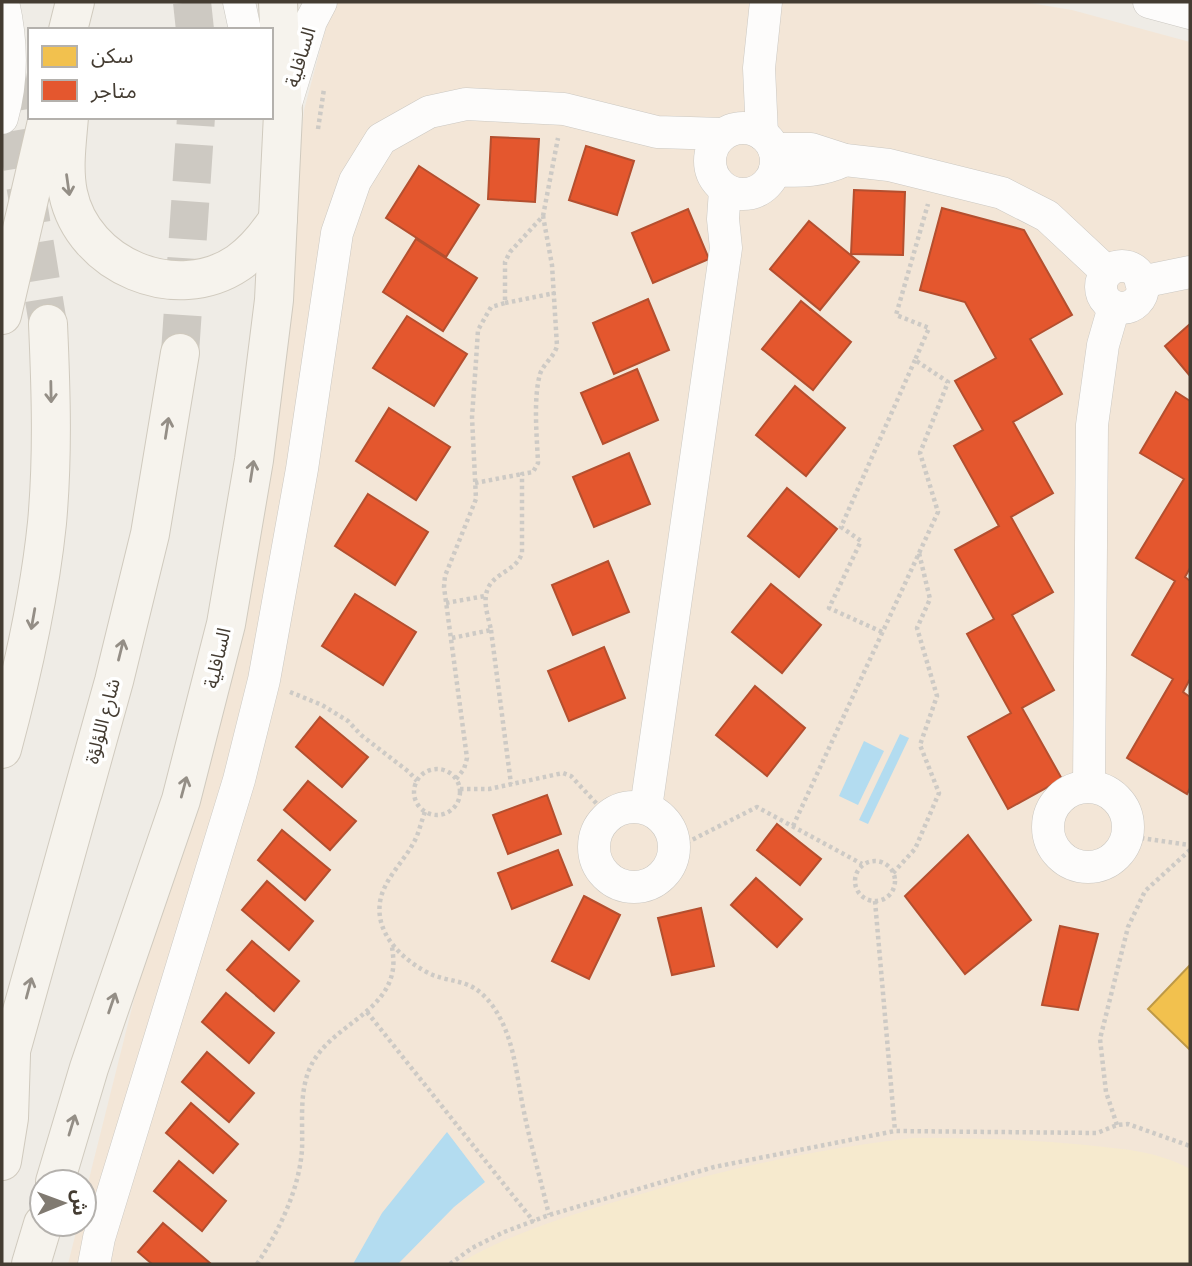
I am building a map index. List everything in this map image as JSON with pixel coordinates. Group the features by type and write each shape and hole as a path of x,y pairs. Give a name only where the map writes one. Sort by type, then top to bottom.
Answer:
{"street":[{"path":"2,118 10,72 9,29 3,2"},
{"path":"69,28 77,2"},
{"path":"76,28 77,2"},
{"path":"239,2 245,28"},
{"name":"السافلية","path":"59,1168 89,1068 181,800 226,624 242,539 274,300 278,219 278,2"},
{"name":"السافلية","path":"278,125 311,21 321,2"},
{"path":"646,808 726,248 745,223 745,97 759,68 766,2"},
{"path":"1149,2 1190,13"},
{"path":"94,1264 103,1225 239,780 264,680 302,469 337,233 355,181 381,139 429,112 467,103 564,109 657,132 745,158 813,171 845,160 888,165 1002,194 1047,216 1107,272"},
{"path":"2,315 48,119"},
{"path":"69,119 65,163 68,194 79,222 91,239 97,247 121,265 149,277 179,281 209,276 237,264 261,244 278,219"},
{"path":"1116,267 1130,268 1142,282 1142,293 1126,308 1114,307 1107,302 1101,289 1101,282 1107,272 1116,267"},
{"path":"1142,282 1190,272"},
{"path":"1089,786 1092,425 1103,345 1114,307"},
{"path":"2,749 27,654 47,523 51,430 47,324"},
{"name":"شارع اللؤلؤة","path":"2,1161 9,1118 6,1068 114,681 150,534 180,353"},
{"path":"1089,786 1111,794 1120,802 1126,812 1127,836 1114,858 1090,867 1077,866 1056,852 1047,827 1049,814 1055,803 1076,788 1089,786"},
{"path":"646,808 667,823 673,835 672,861 665,873 655,882 642,887 617,884 606,876 598,865 594,852 599,826 608,816 620,809 646,808"},
{"path":"31,1264 39,1238"}],"path":[{"path":"475,483 533,472 538,464 540,374 557,346 552,265 543,216 564,109"},
{"path":"882,632 829,608 860,541 841,527 929,328 896,316 936,177"},
{"path":"505,303 505,262 510,252 543,216"},
{"path":"456,779 464,769 467,758 453,638 446,603 445,576 476,499 471,417 478,330 491,307 555,293"},
{"path":"793,826 938,512 920,453 948,383 915,360"},
{"path":"511,784 485,596 495,578 520,560 522,474"},
{"path":"893,873 915,849 939,793 920,745 937,696 917,628 930,599 919,552"},
{"path":"446,603 485,596"},
{"path":"453,638 491,630"},
{"path":"264,680 322,705 348,721 417,781"},
{"path":"440,769 449,772 460,789 456,806 442,815 425,812 418,806 415,798 417,781 423,774 440,769"},
{"path":"460,789 489,789 563,773 571,776 608,816"},
{"path":"674,849 757,807 862,864"},
{"path":"257,1264 277,1234 300,1166 302,1113 308,1072 316,1056 333,1036 367,1012 383,996 393,970 393,947 380,920 380,899 386,883 415,841 425,812"},
{"path":"1127,836 1190,845"},
{"path":"1117,1125 1106,1092 1100,1040 1128,927 1145,891 1190,850"},
{"path":"874,860 886,863 893,873 894,886 887,897 875,901 863,898 855,888 855,875 862,864 874,860"},
{"path":"875,901 895,1131"},
{"path":"393,947 424,971 466,982 481,992 501,1019 517,1067 524,1112 550,1215"},
{"path":"367,1012 534,1222"},
{"path":"450,1264 472,1248 504,1232 550,1215 715,1167 895,1131 1097,1133 1117,1125 1128,1124 1190,1146"}],"shaded area":[{"path":"337,2 1024,2 1072,10 1190,42 1190,1264 68,1264 74,1238 98,1238 98,1168 92,1168 164,880 283,337 304,110 327,24"}],"sand":[{"path":"913,1138 1000,1139 1086,1145 1140,1152 1178,1163 1190,1169 1190,1264 458,1264 533,1229 648,1192 798,1155"}],"water":[{"path":"900,734 909,738 868,824 859,820"},
{"path":"864,741 884,751 858,805 839,796"},
{"path":"447,1132 485,1182 454,1207 398,1264 353,1264 382,1213"}],"building: سكن":[{"path":"1190,965 1190,1050 1148,1009"}],"building: متاجر":[{"path":"491,137 539,139 535,202 488,199"},
{"path":"586,146 634,161 617,215 569,200"},
{"path":"419,166 479,205 446,257 386,218"},
{"path":"854,190 905,192 903,255 851,254"},
{"path":"942,208 1024,230 1072,315 1030,339 1062,394 1013,422 1053,493 1011,517 1053,592 1012,615 1054,690 1022,708 1062,779 1008,809 968,737 1011,713 967,634 994,619 955,550 999,526 954,446 983,430 955,381 996,358 965,302 920,290"},
{"path":"688,209 709,259 653,283 632,233"},
{"path":"809,221 859,262 820,310 770,269"},
{"path":"416,239 477,278 443,331 383,292"},
{"path":"648,299 669,350 614,374 593,323"},
{"path":"801,301 851,342 813,390 762,349"},
{"path":"407,316 467,354 434,406 373,368"},
{"path":"1190,324 1190,376 1165,346"},
{"path":"637,369 658,420 603,444 581,393"},
{"path":"795,386 845,428 806,476 756,435"},
{"path":"1176,392 1190,401 1190,568 1185,577 1190,581 1190,679 1183,692 1190,697 1190,788 1187,794 1127,758 1173,679 1132,655 1175,581 1136,558 1184,479 1140,453"},
{"path":"389,408 450,447 416,500 356,461"},
{"path":"629,453 650,504 594,527 573,477"},
{"path":"787,488 837,529 799,577 748,536"},
{"path":"368,494 428,532 395,585 335,546"},
{"path":"608,561 629,612 573,635 552,585"},
{"path":"771,584 821,625 782,673 732,632"},
{"path":"355,594 416,632 383,685 322,646"},
{"path":"604,647 625,698 569,721 548,671"},
{"path":"755,686 805,728 767,776 716,735"},
{"path":"320,717 368,757 342,787 296,747"},
{"path":"308,781 356,821 330,850 284,810"},
{"path":"547,795 561,834 508,854 493,815"},
{"path":"777,824 821,859 800,885 757,850"},
{"path":"282,830 330,870 305,900 258,860"},
{"path":"968,835 1031,920 965,974 905,896"},
{"path":"558,850 572,885 512,909 498,873"},
{"path":"756,878 802,919 777,947 731,905"},
{"path":"267,881 313,921 289,950 242,910"},
{"path":"584,896 620,915 589,979 552,961"},
{"path":"701,908 714,966 672,975 658,918"},
{"path":"1060,926 1098,934 1078,1010 1042,1005"},
{"path":"252,941 299,981 274,1011 227,970"},
{"path":"226,993 274,1033 249,1063 202,1022"},
{"path":"207,1052 254,1093 229,1122 182,1082"},
{"path":"191,1103 238,1144 213,1173 166,1133"},
{"path":"179,1161 226,1201 202,1231 154,1191"},
{"path":"163,1223 210,1263 152,1264 138,1252"}],"tunnel":[{"path":"192,2 195,28"},
{"path":"7,74 48,324"},
{"path":"180,353 196,119"}]}
